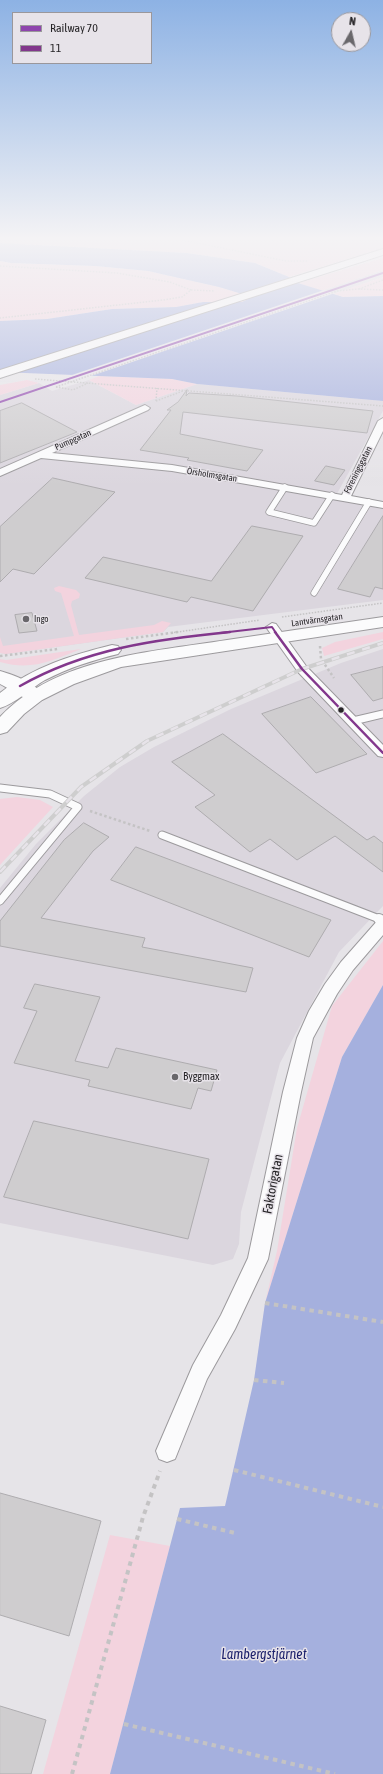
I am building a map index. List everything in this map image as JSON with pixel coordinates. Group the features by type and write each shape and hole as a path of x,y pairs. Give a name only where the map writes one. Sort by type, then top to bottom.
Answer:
{"street":[{"path":"0,374 165,321"},
{"name":"Pumpgatan","path":"0,473 146,408"},
{"name":"Föreningsgatan","path":"345,498 383,421"},
{"name":"Örsholmsgatan","path":"40,455 134,463 285,487 383,505"},
{"name":"Lantvärnsgatan","path":"27,691 117,662 274,625 383,611"},
{"name":"Lantvärnsgatan","path":"274,625 383,622"},
{"path":"274,625 302,669 383,753"},
{"path":"0,677 27,691"},
{"path":"0,702 27,691"},
{"path":"0,728 17,710 27,691"},
{"name":"Faktorigatan","path":"167,1451 200,1372 228,1322 258,1259 292,1092 305,1038 315,1016 331,989 347,966 383,922"}],"lane":[{"path":"285,487 269,512 314,523 332,495"},
{"path":"314,593 369,502"},
{"path":"353,721 383,714"},
{"path":"0,788 50,794 78,807 0,901"},
{"path":"162,835 383,922"}],"path":[{"path":"88,383 75,391 66,391 56,387 249,321"},
{"path":"31,378 383,406"},
{"path":"156,401 157,388"},
{"path":"146,408 156,401 185,390"},
{"path":"125,639 274,625 383,603"},
{"path":"321,643 319,652 322,662 337,682"},
{"path":"0,656 64,648"},
{"path":"78,807 162,835"},
{"path":"265,1303 383,1322"},
{"path":"254,1380 284,1383"},
{"path":"72,1774 143,1517 167,1451"},
{"path":"234,1470 383,1507"},
{"path":"177,1519 235,1533"},
{"path":"124,1724 335,1774"}],"shaded area":[{"path":"99,376 172,379 197,384 136,405 89,380"},
{"path":"27,380 39,383 0,395 0,385"},
{"path":"89,380 136,405 197,384 383,401 383,411 334,499 383,509 383,600 168,627 163,632 6,654 0,653 0,395 39,383 52,391"},
{"path":"59,586 76,590 80,594 79,598 72,601 71,605 79,635 154,625 162,621 171,623 163,632 6,654 0,653 0,637 3,646 74,636 61,593 55,591 54,588"},
{"path":"383,632 383,639 324,656 322,648 335,642"},
{"path":"81,649 51,661 32,665 11,665 0,662 0,659 6,660"},
{"path":"383,649 383,906 339,952 280,1063 241,1212 239,1244 233,1259 213,1265 0,1223 0,888 36,844 84,796 120,767 154,747 231,709 341,663"},
{"path":"17,797 40,800 53,807 0,865 0,799"},
{"path":"383,941 383,985 342,1057 265,1303 277,1251 297,1128 332,1006"},
{"path":"110,1535 170,1546 110,1774 43,1774"}],"water":[{"path":"0,321 383,321 383,401 197,384 172,379 0,372"},
{"name":"Lambergstjärnet","path":"383,985 383,1774 110,1774 180,1508 225,1506 254,1380 265,1303 342,1057"}],"pier":[{"path":"233,321 253,321 88,377 69,376"}],"building":[{"path":"187,390 186,396 189,393 237,396 373,411 367,433 183,412 180,434 263,450 247,471 187,460 189,458 140,450 171,410 167,410 178,402"},
{"path":"22,403 77,432 0,463 0,411"},
{"path":"326,466 345,470 334,485 315,481"},
{"path":"53,478 115,492 34,574 13,569 0,582 0,527"},
{"path":"383,516 383,589 375,587 370,597 338,589"},
{"path":"252,526 303,536 253,611 191,597 187,602 85,578 103,557 211,581"},
{"path":"32,613 37,631 19,633 15,615"},
{"path":"383,667 383,698 373,701 351,675"},
{"path":"311,697 367,754 316,773 262,714"},
{"path":"223,734 367,840 374,836 383,843 383,872 335,836 297,860 270,839 250,852 195,807 215,795 172,762"},
{"path":"84,823 109,837 93,851 41,918 145,938 142,947 253,968 246,992 0,946 0,921 64,840"},
{"path":"136,847 331,920 309,957 111,880"},
{"path":"35,984 100,997 75,1061 108,1068 116,1048 217,1070 211,1091 198,1088 191,1109 88,1086 90,1080 14,1063 37,1011 24,1008"},
{"path":"34,1121 209,1159 188,1239 4,1197"},
{"path":"0,1493 101,1521 69,1636 0,1615"},
{"path":"0,1706 46,1720 31,1774 0,1774"}],"railway":[{"path":"0,872 81,787 147,741 302,669 383,643"}],"rail line":[{"name":"70","path":"0,402 241,321"}],"transit line":[{"name":"11","path":"20,686 65,663 121,647 171,638 272,627 302,669 383,753"}],"place":[{"name":"Ingo","path":"26,619"},
{"name":"Byggmax","path":"175,1077"}]}
